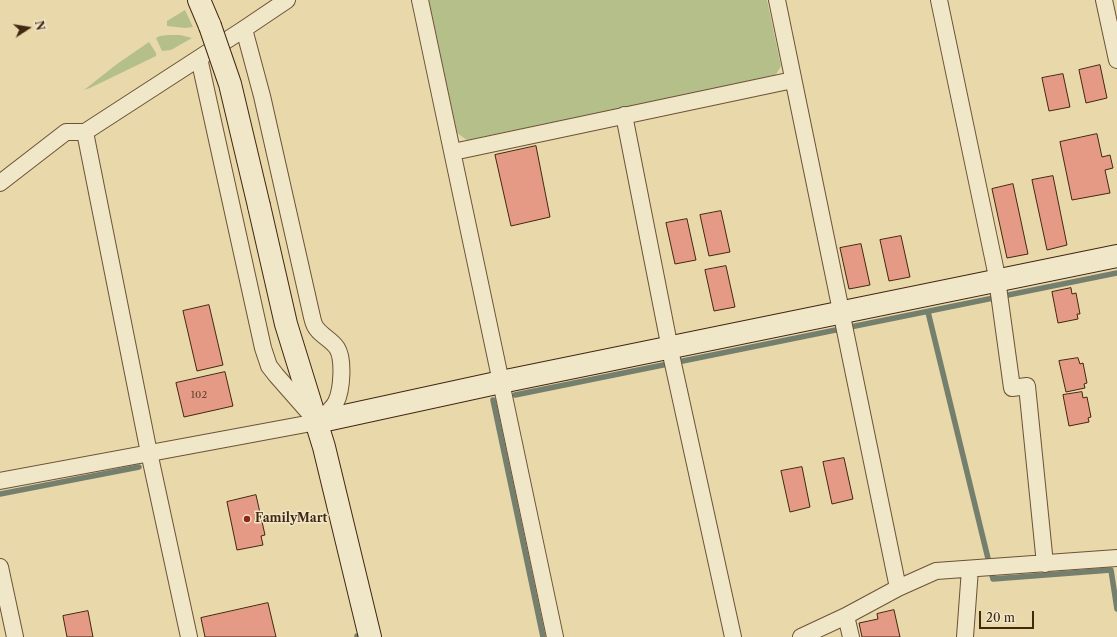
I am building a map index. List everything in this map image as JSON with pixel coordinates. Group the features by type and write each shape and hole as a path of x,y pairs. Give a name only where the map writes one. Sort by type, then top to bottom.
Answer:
{"street":[{"path":"199,0 210,26 230,84 286,324 324,447 370,637"},
{"path":"0,183 66,132 85,132 287,0"},
{"path":"420,0 555,637"},
{"path":"777,0 898,588"},
{"path":"939,0 999,291 1012,388 1027,386 1045,564"},
{"path":"1104,0 1117,60"},
{"path":"244,29 262,96 312,318 316,328 336,348 342,369 341,385 337,401 333,407 317,422"},
{"path":"199,58 263,348 269,366 317,422"},
{"path":"453,152 793,80"},
{"path":"624,115 672,358 733,637"},
{"path":"85,132 189,637"},
{"path":"0,482 150,452 317,422 501,382 672,358 999,291 1117,256"},
{"path":"801,637 846,616 898,588 936,571 1117,558"},
{"path":"0,567 15,637"},
{"path":"965,637 970,569"},
{"path":"846,616 851,637"}],"green space":[{"path":"429,0 767,0 781,66 775,76 467,140 457,133"},
{"path":"185,10 193,27 185,28 167,26 167,21"},
{"path":"168,35 180,35 192,38 171,50 162,51 156,38"},
{"path":"149,42 156,53 156,56 84,90 117,64"}],"building":[{"path":"1100,65 1107,98 1086,103 1079,70"},
{"path":"1063,74 1070,107 1049,111 1042,78"},
{"path":"1097,134 1102,157 1110,155 1113,168 1105,170 1110,193 1072,200 1060,142"},
{"path":"536,146 550,217 511,226 495,155"},
{"path":"1053,176 1067,245 1047,250 1032,180"},
{"path":"1013,184 1028,254 1007,258 992,189"},
{"path":"721,211 730,252 709,256 700,215"},
{"path":"687,219 696,260 675,264 666,223"},
{"path":"901,236 910,277 889,281 880,240"},
{"path":"861,244 870,285 849,289 840,248"},
{"path":"726,266 735,307 714,311 705,270"},
{"path":"1071,288 1072,294 1076,293 1080,314 1077,314 1078,319 1058,323 1052,292"},
{"path":"209,305 223,365 197,371 183,311"},
{"path":"1078,358 1080,364 1083,363 1087,383 1084,384 1085,388 1066,392 1059,361"},
{"path":"225,372 233,406 184,417 176,383"},
{"path":"1082,392 1083,398 1087,397 1091,417 1088,418 1089,422 1069,426 1063,395"},
{"path":"844,458 853,499 832,504 823,462"},
{"path":"802,467 810,507 790,512 781,471"},
{"path":"256,495 265,535 261,536 263,545 237,550 227,502"},
{"path":"268,603 276,637 205,637 201,618"},
{"path":"894,610 900,637 862,637 859,623 878,619 877,614"},
{"path":"88,611 93,637 67,637 63,616"}],"waterway":[{"path":"515,395 1117,273"},
{"path":"928,312 993,579 1111,570 1117,609"},
{"path":"493,400 543,637"},
{"path":"0,494 139,467"}],"place":[{"name":"FamilyMart","path":"247,519"}]}
